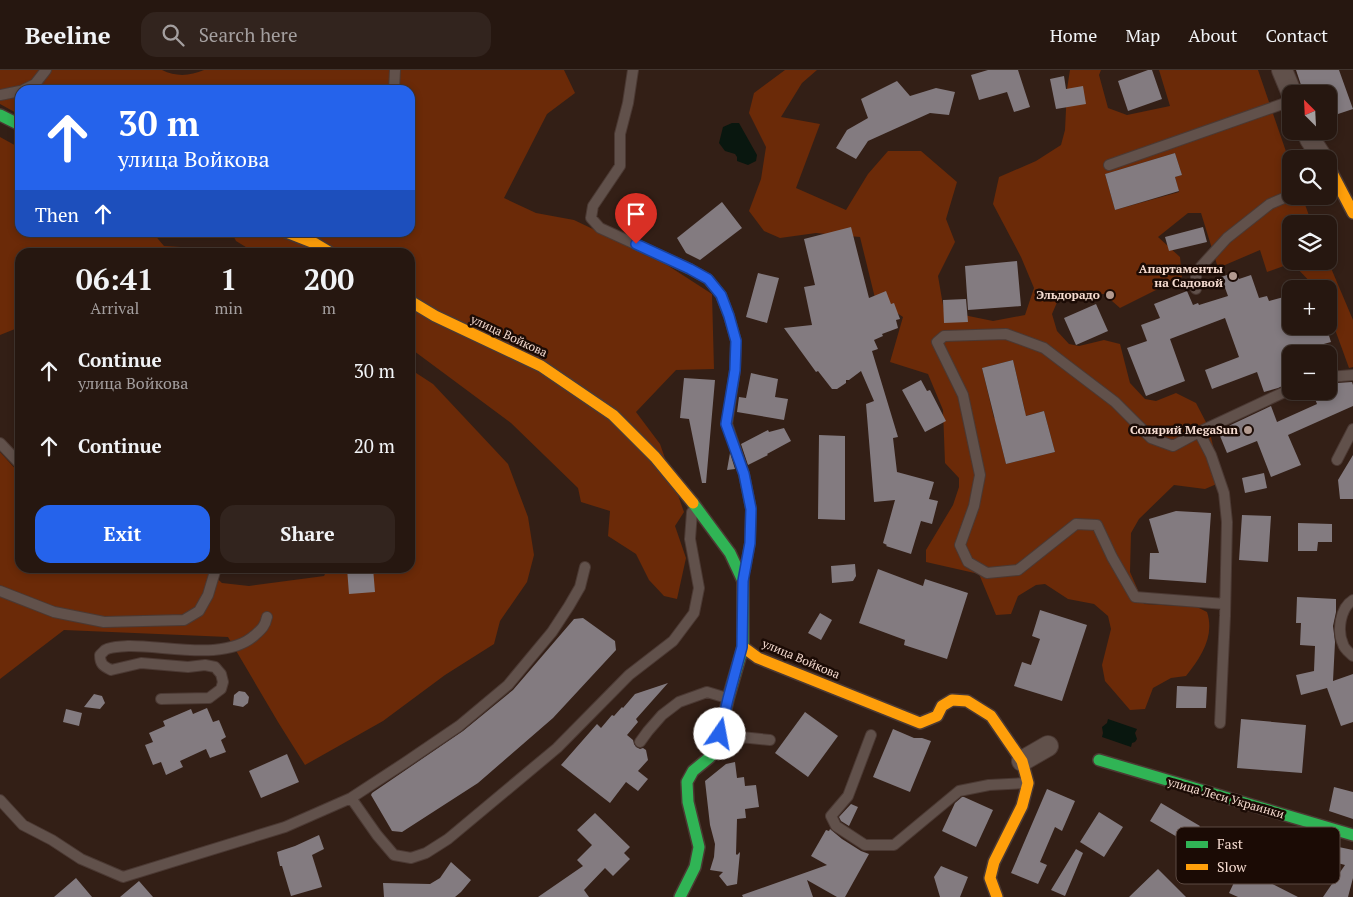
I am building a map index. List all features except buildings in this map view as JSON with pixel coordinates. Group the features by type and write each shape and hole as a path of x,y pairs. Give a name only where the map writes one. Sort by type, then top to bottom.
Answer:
{"street":[{"path":"1282,70 1288,85"},
{"path":"0,115 15,123"},
{"path":"1337,187 1353,213"},
{"path":"313,238 324,248"},
{"name":"улица Войкова","path":"415,304 435,316 541,366 613,415 655,458 693,503 730,553 743,581 742,647 758,658 920,723 937,716 942,706 952,700 967,701 991,716 1022,761 1028,783"},
{"path":"680,897 694,870 700,846 688,795 687,782 692,771 716,752 742,647"},
{"path":"1022,761 1048,746"},
{"name":"улица Леси Украинки","path":"1099,760 1326,827"},
{"path":"997,897 990,878 994,862 1022,806 1028,783"},
{"name":"улица Леси Украинки","path":"1340,831 1353,835"}],"lane":[{"path":"33,85 46,70"},
{"path":"394,85 395,70"},
{"path":"633,70 628,103 620,134 620,166 593,206 591,218 600,228 708,279 721,295 736,341 735,370 726,424 744,474 751,509 750,543 743,581"},
{"path":"0,95 15,92"},
{"path":"1109,165 1282,104"},
{"path":"1196,288 1196,272 1227,238 1270,204 1282,199"},
{"path":"1225,604 1135,597 1097,526 1076,524 1018,570 987,573 968,562 960,545 974,506 980,475 963,395 936,342 944,336 1006,334 1044,348 1115,402 1151,438 1173,446 1282,393"},
{"path":"1337,376 1353,375"},
{"path":"1337,460 1353,429"},
{"path":"1199,432 1211,455 1224,493 1227,522 1220,723"},
{"path":"0,443 15,459"},
{"path":"351,798 394,855 411,858 426,853 448,839 549,754 628,675 673,641 694,613 699,588 690,539 693,503"},
{"path":"0,800 23,825 52,840 81,859 123,877 285,826 351,798 459,726 508,685 552,632 569,606 580,587 585,567"},
{"path":"0,592 54,612 104,622 184,620 199,611 208,595 215,573"},
{"path":"1353,600 1349,602 1342,614 1340,629 1343,645 1353,656"},
{"path":"161,699 209,698 221,689 223,682 221,674 215,667 205,665 188,667 141,663 111,670 100,662 100,655 105,650 121,647 141,646 206,651 237,646 251,639 265,626 267,616"},
{"path":"640,742 662,714 679,702 707,692 728,699"},
{"path":"720,734 770,740"},
{"path":"871,735 848,796 831,816 836,826 865,845 894,845 959,791 989,785 1028,783"}],"shaded area":[{"path":"0,70 162,70 172,74 183,75 194,74 204,70 564,70 575,93 547,114 504,198 536,213 574,220 664,263 712,294 714,369 676,370 636,412 660,444 684,512 675,526 686,558 677,599 664,596 649,580 636,554 608,536 610,511 581,502 578,488 511,423 415,352 415,248 247,248 236,241 234,237 415,237 415,85 15,85 15,112 0,104"},
{"path":"785,70 817,70 802,83 781,117 820,124 796,188 846,210 868,174 888,151 921,151 957,182 946,219 955,242 938,276 944,311 993,321 1025,315 1034,288 1021,257 993,204 999,177 1036,161 1061,145 1065,130 1070,70 1101,70 1099,75 1108,108 1127,115 1170,106 1159,70 1258,70 1286,150 1282,150 1282,205 1305,205 1309,215 1282,215 1282,267 1267,272 1260,250 1218,268 1201,213 1188,213 1158,237 1180,257 1182,277 1120,308 1104,294 1073,294 1058,300 1052,314 1057,331 1069,344 1079,346 1104,340 1120,344 1130,383 1145,399 1156,401 1176,393 1196,403 1209,428 1220,477 1219,483 1205,489 1174,485 1139,519 1131,533 1130,572 1144,604 1197,607 1207,612 1209,621 1208,638 1192,669 1186,676 1171,678 1153,688 1145,709 1130,710 1105,681 1102,665 1111,629 1108,616 1094,604 1068,599 1045,584 1036,585 1018,596 1011,614 996,615 979,574 926,562 926,550 953,505 959,487 959,478 945,463 943,410 928,374 890,362 903,317 875,298 860,237 816,233 780,238 764,231 749,211 761,179 766,147 749,113 754,93","holes":["1175,153 1182,175 1175,177 1179,192 1115,210 1105,174","1013,360 1025,411 994,418 982,368","1044,411 1055,452 1006,464 996,424"]},
{"path":"732,123 739,123 757,155 756,161 748,165 737,161 735,154 725,151 719,143 723,127"},
{"path":"0,137 15,145 15,237 156,237 164,246 199,248 15,248 15,329 0,335"},
{"path":"1299,270 1332,270 1336,280 1308,280"},
{"path":"1337,282 1353,320 1353,367 1349,368 1337,335"},
{"path":"415,372 433,384 508,464 528,517 534,555 527,582 500,621 494,644 445,675 383,721 305,765 228,637 64,630 0,679 0,452 15,468 15,573 211,573 222,583 249,586 324,576 326,573 415,573"},
{"path":"1108,719 1137,729 1135,733 1137,739 1132,743 1131,747 1102,737 1102,727 1107,723"}],"traffic: fast":[{"path":"0,115 15,122"},
{"path":"680,897 695,867 699,847 688,802 687,782 693,771 717,749 728,699 743,647 743,581 730,553 693,503"},
{"path":"1099,760 1326,827"},
{"path":"1340,831 1353,835"}],"traffic: slow":[{"path":"1337,182 1353,213"},
{"path":"299,237 322,248"},
{"path":"415,304 435,316 541,366 613,415 655,457 693,503"},
{"path":"743,647 758,658 920,723 937,716 942,706 952,700 967,701 991,716 1022,761 1028,783 1022,806 994,862 990,878 997,897"}],"place":[{"name":"Апартаменты на Садовой","path":"1233,276"},
{"name":"Эльдорадо","path":"1110,295"},
{"name":"Солярий MegaSun","path":"1248,430"}],"route":[{"path":"636,244 708,279 721,295 736,341 735,370 726,424 744,474 751,509 750,543 743,581 742,647 720,734"}]}
